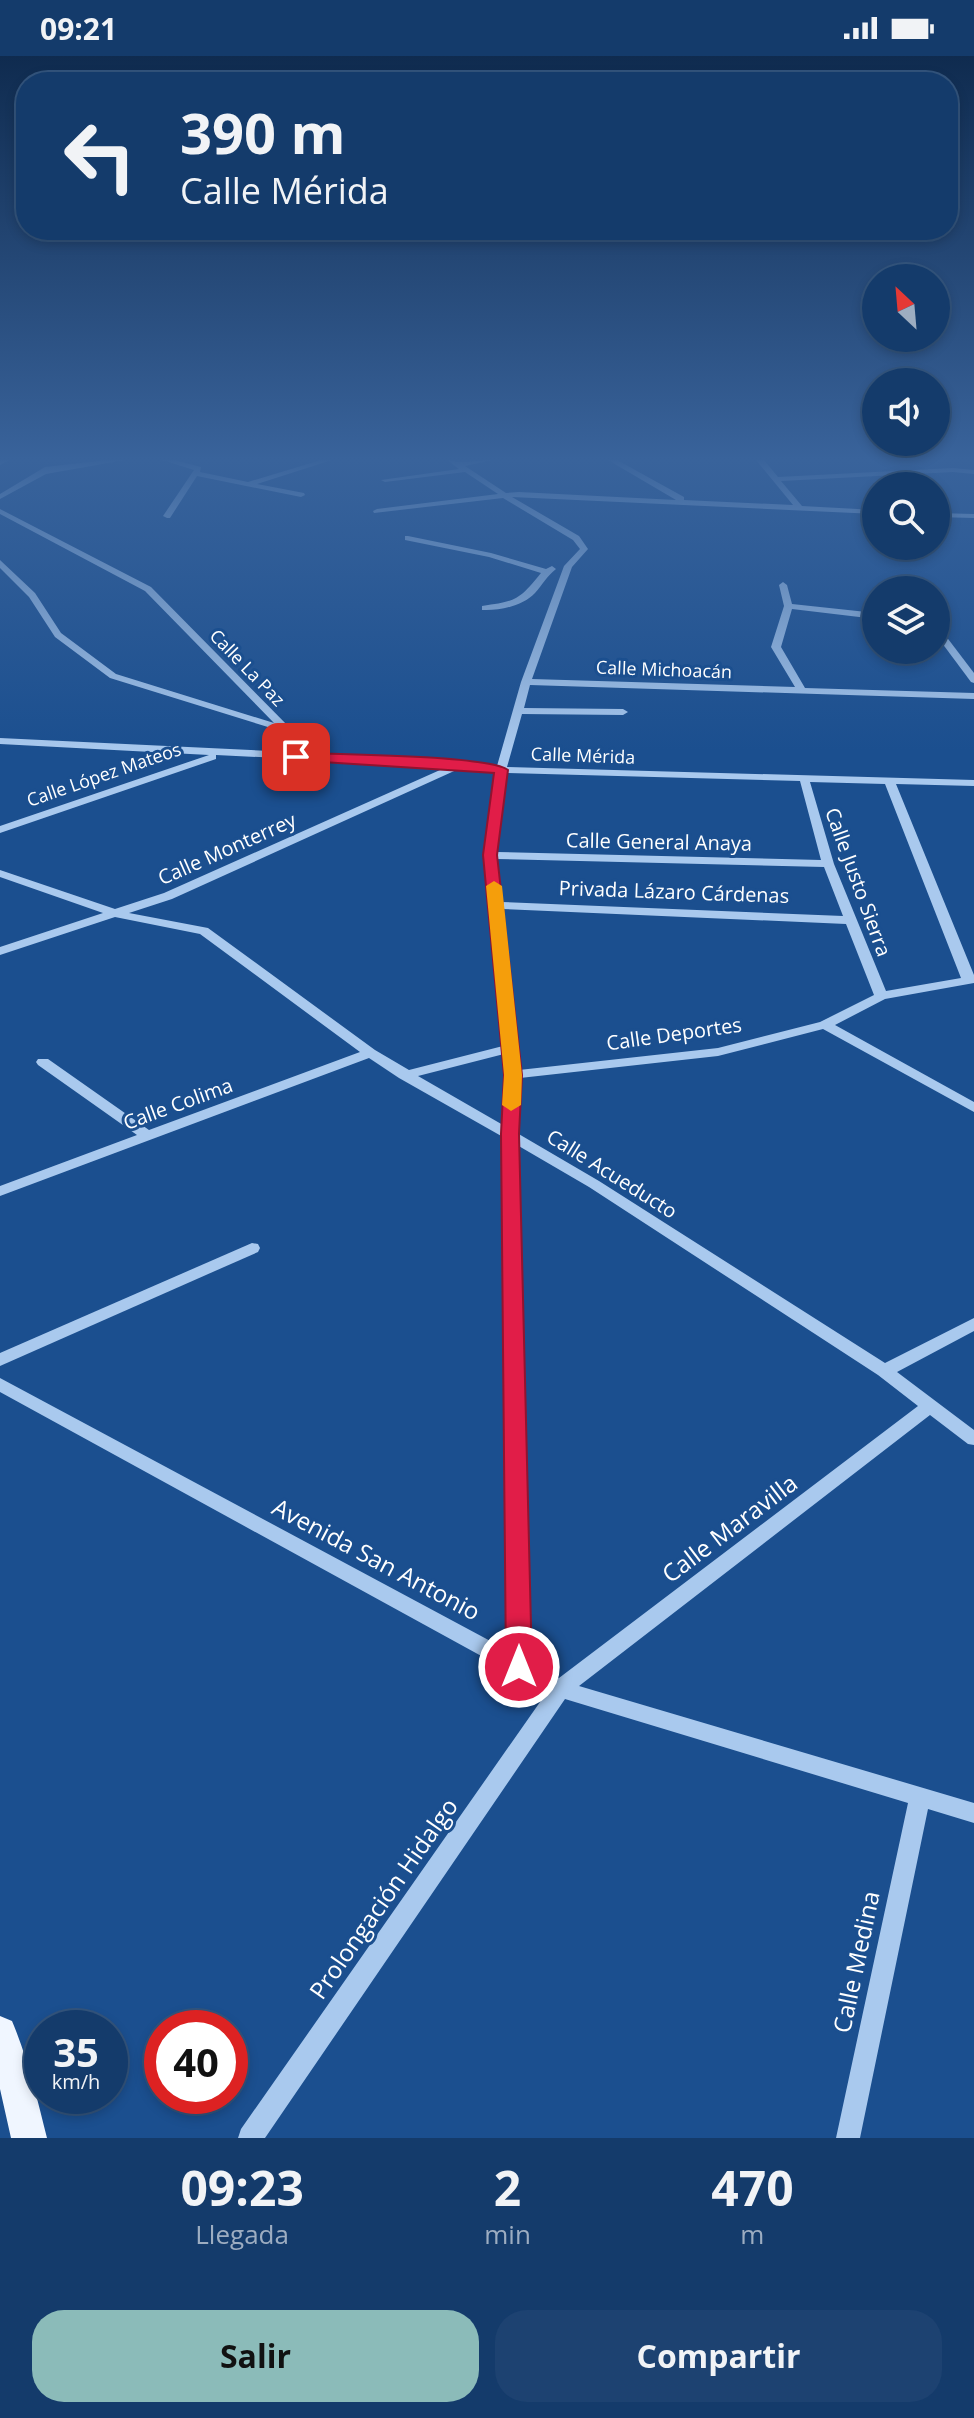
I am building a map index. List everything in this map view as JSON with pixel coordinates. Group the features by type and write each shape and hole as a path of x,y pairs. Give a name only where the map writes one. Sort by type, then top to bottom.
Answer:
{"main road":[{"path":"0,2033 12,2066 29,2138"}],"street":[{"name":"Calle La Paz","path":"88,557 148,589 290,734 296,757"},
{"path":"498,557 545,571 568,566"},
{"path":"519,1667 510,1134 513,1075 490,855 501,770 526,682 568,566 576,557"},
{"path":"0,563 32,595 58,635 113,676 271,723 290,734"},
{"path":"485,608 502,606 527,596 545,571"},
{"path":"783,585 788,606 776,647 802,691"},
{"path":"788,606 862,614"},
{"path":"950,648 974,680"},
{"name":"Calle Michoacán","path":"526,682 974,696"},
{"path":"518,711 623,712"},
{"name":"Calle Mérida","path":"0,741 463,764 501,770 974,783"},
{"name":"Calle López Mateos","path":"0,830 220,754"},
{"name":"Calle Monterrey","path":"0,951 168,896 463,764"},
{"name":"Calle Justo Sierra","path":"804,778 828,864 881,996"},
{"path":"889,781 971,980"},
{"name":"Calle General Anaya","path":"490,855 828,864"},
{"name":"Calle Acueducto","path":"0,873 117,914 204,931 370,1053 594,1184 884,1371 974,1439"},
{"name":"Privada Lázaro Cárdenas","path":"496,905 849,920"},
{"name":"Calle Deportes","path":"513,1075 718,1052 825,1025 881,996 971,980"},
{"path":"825,1025 974,1108"},
{"path":"404,1075 509,1049"},
{"name":"Calle Colima","path":"0,1191 370,1053"},
{"path":"43,1062 148,1136"},
{"path":"0,1360 252,1248"},
{"path":"884,1371 974,1324"},
{"name":"Avenida San Antonio","path":"0,1384 560,1689 974,1813"},
{"name":"Calle Maravilla","path":"560,1689 929,1407"},
{"name":"Prolongación Hidalgo","path":"250,2138 560,1689"},
{"name":"Calle Medina","path":"848,2138 920,1798"}],"slow traffic":[{"path":"494,886 513,1075 511,1105"}],"route":[{"path":"296,757 463,764 501,770 490,855 513,1075 510,1134 517,1402 519,1667"}]}
